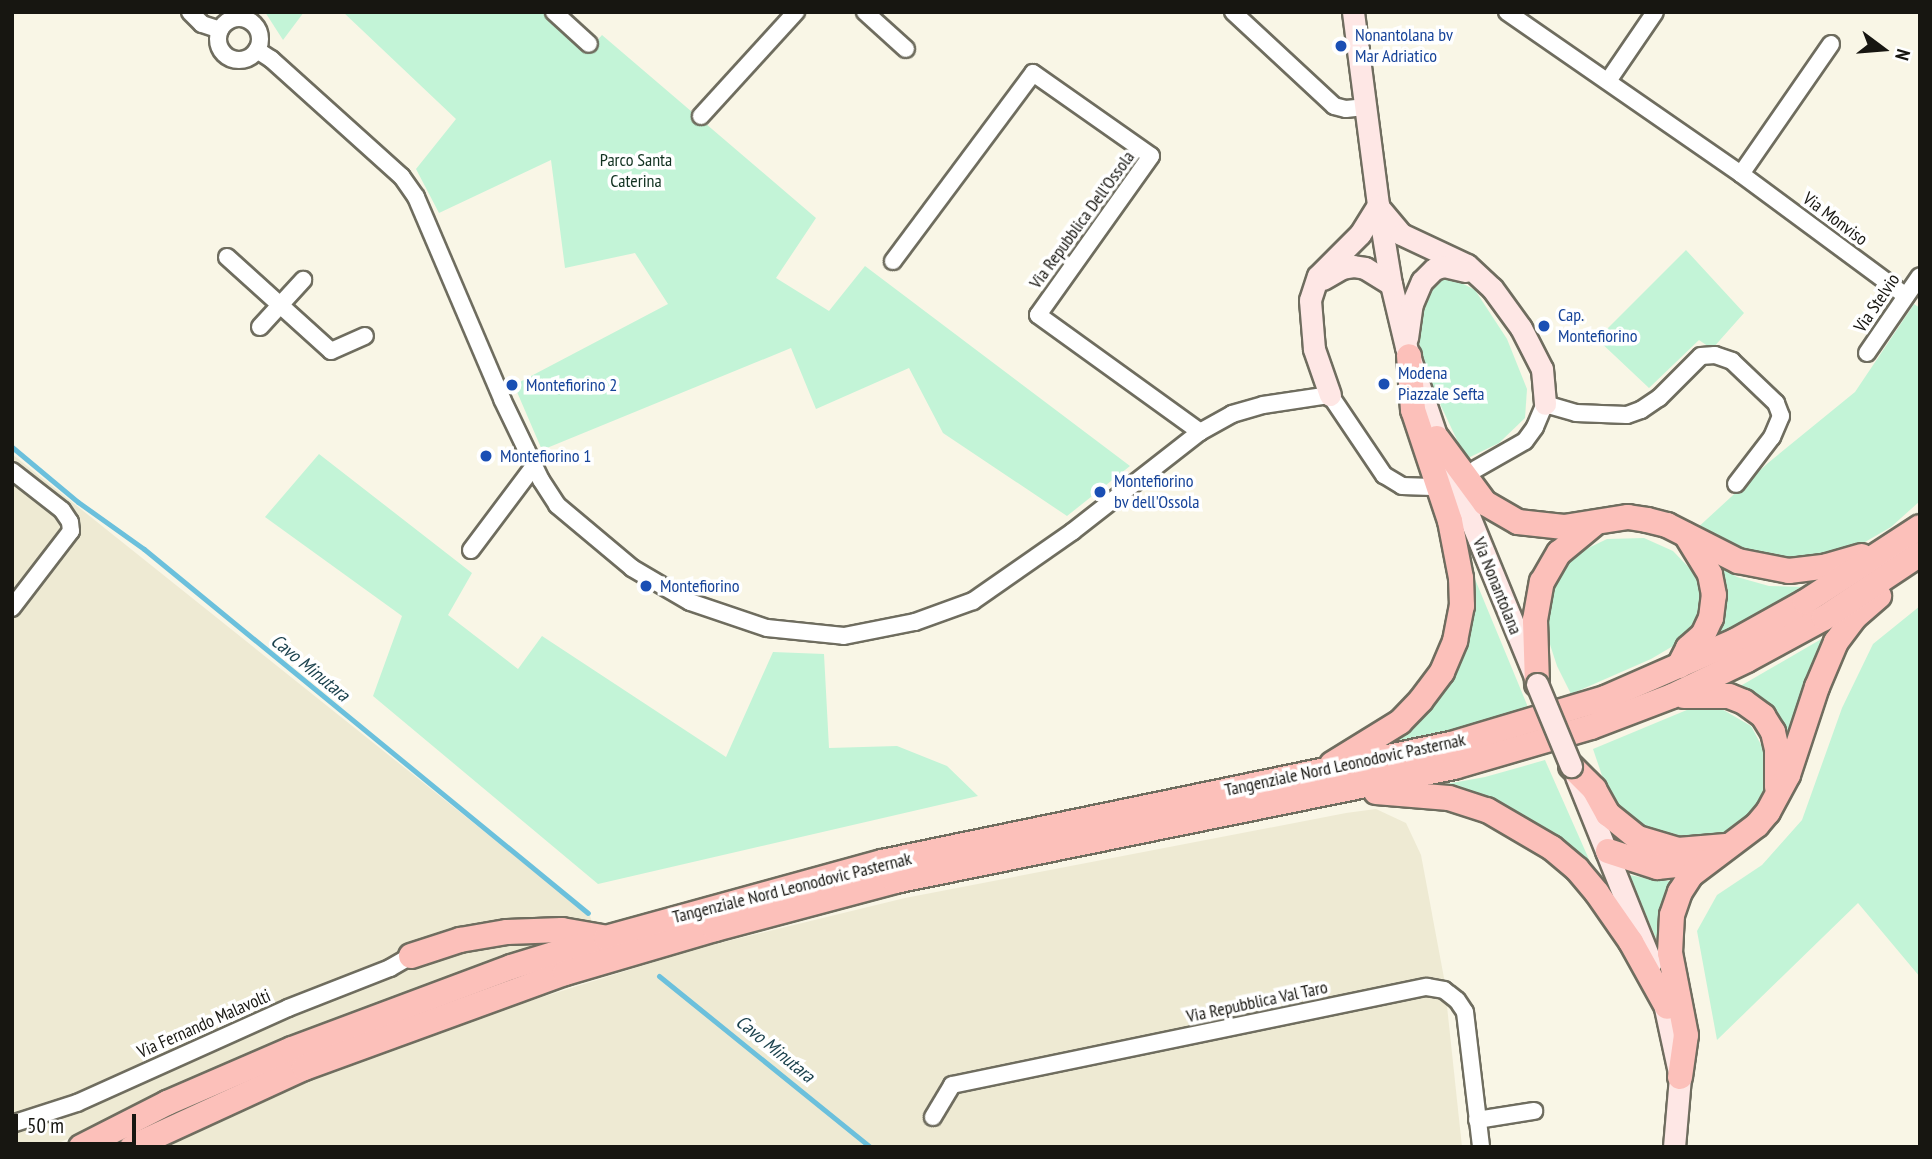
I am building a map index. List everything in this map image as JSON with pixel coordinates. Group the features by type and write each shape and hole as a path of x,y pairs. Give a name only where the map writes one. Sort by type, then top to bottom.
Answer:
{"highway":[{"path":"1320,772 1399,722 1421,700 1442,672 1455,641 1462,606 1461,578 1450,521 1413,410 1407,351"},
{"path":"1437,438 1474,491 1501,514 1518,522 1541,526 1593,525 1628,517 1667,525 1738,561 1788,571 1842,563 1893,545 1920,527"},
{"path":"1537,684 1535,620 1542,582 1559,553 1593,525"},
{"path":"1678,668 1688,648 1703,635 1711,618 1714,595 1710,574 1685,534"},
{"name":"Tangenziale Nord Leonodovic Pasternak","path":"81,1147 167,1103 304,1044 511,967 606,938 882,862 1451,744 1605,698 1678,668 1805,602 1893,545"},
{"path":"1672,696 1824,618 1920,556"},
{"path":"1680,1077 1686,1035 1670,953 1672,915 1680,892 1691,875 1757,825 1788,775 1825,664 1836,642 1856,617 1920,556"},
{"path":"1672,696 1729,696 1744,702 1762,716 1773,732 1777,748 1776,796"},
{"name":"Tangenziale Nord Leonodovic Pasternak","path":"132,1147 304,1068 590,966 895,881 1347,790 1501,755 1591,727 1672,696"},
{"path":"1571,766 1594,789 1608,814 1638,838 1678,850 1730,846"},
{"path":"1347,790 1450,798 1488,810 1552,848 1577,869 1597,893 1631,942 1667,1007"},
{"path":"1608,851 1657,866 1706,862"},
{"path":"411,956 460,940 507,932 562,929 606,938"}],"main road":[{"name":"Via Nonantolana","path":"1353,12 1377,205 1391,284 1407,351 1437,438 1608,851 1667,1007 1680,1077 1674,1147"},
{"path":"1330,395 1314,349 1310,310 1312,290 1329,264 1360,234 1377,205 1401,234 1467,265 1506,304 1542,369 1545,404"},
{"path":"1312,290 1330,273 1353,266 1365,268 1391,284"},
{"path":"1407,351 1412,304 1428,275 1444,266 1477,274"}],"street":[{"path":"190,12 202,23 220,30"},
{"path":"554,12 589,44"},
{"path":"701,116 796,12"},
{"path":"865,12 906,50"},
{"path":"1233,12 1334,106 1346,110 1364,107"},
{"name":"Via Monviso","path":"1507,12 1741,174 1906,296"},
{"path":"1608,81 1655,12"},
{"path":"231,19 246,19 259,30 257,50 246,60 229,58 219,46 220,30 231,19"},
{"path":"1741,174 1831,44"},
{"path":"257,50 271,59 402,177 416,197 534,466 557,505 632,568 690,602 767,628 844,636 915,622 973,601 1042,554 1200,432 1245,409 1330,395 1384,475 1402,486 1432,486"},
{"name":"Via Repubblica Dell'Ossola","path":"893,261 1033,73 1151,156 1038,315 1200,432"},
{"path":"227,257 331,351 365,336"},
{"name":"Via Stelvio","path":"1867,353 1920,276"},
{"path":"260,327 303,280"},
{"path":"1476,469 1525,441 1535,427 1545,404 1576,413 1627,415 1642,410 1659,398 1701,356 1715,355 1732,361 1776,403 1782,416 1772,437 1736,484"},
{"path":"471,550 534,466"},
{"path":"12,471 62,510 70,522 71,531 12,608"},
{"name":"Via Fernando Malavolti","path":"12,1124 77,1103 288,1007 390,968 411,956"},
{"name":"Via Repubblica Val Taro","path":"933,1117 952,1085 1427,987 1444,990 1458,999 1465,1012 1480,1147"},
{"path":"1477,1120 1534,1111"}],"shaded area":[{"path":"12,454 590,916 595,931 472,969 309,1028 50,1147 12,1147"},
{"path":"1376,809 1406,823 1421,855 1444,978 1462,1147 166,1147 224,1115 418,1036 699,948 905,898"}],"green space":[{"path":"265,12 304,12 283,40"},
{"name":"Parco Santa Caterina","path":"343,12 541,12 586,53 602,35 816,218 776,278 829,311 865,266 1130,466 1067,516 943,433 909,368 816,409 791,348 542,450 514,385 668,304 635,253 565,268 551,160 439,213 416,169 456,119"},
{"path":"1686,250 1744,313 1712,349 1699,340 1649,388 1597,339"},
{"path":"1452,278 1475,290 1507,339 1527,389 1525,418 1499,443 1466,459 1433,389 1418,341 1417,305 1430,281"},
{"path":"1914,304 1920,308 1920,501 1891,527 1839,557 1784,563 1739,553 1694,531 1768,463 1855,392"},
{"path":"319,454 472,573 448,615 518,669 542,636 726,757 773,652 824,654 829,748 897,746 947,766 978,796 598,884 373,696 402,616 265,517"},
{"path":"1644,538 1673,551 1698,577 1703,608 1690,636 1651,659 1571,694 1557,666 1543,623 1548,590 1572,556 1607,539"},
{"path":"1465,555 1530,712 1376,753 1412,727 1450,671"},
{"path":"1710,561 1737,577 1769,586 1802,587 1765,612 1710,640"},
{"path":"1920,606 1920,977 1858,903 1717,1040 1697,931 1717,895 1762,865 1802,820 1842,708 1873,644"},
{"path":"1830,634 1784,766 1781,743 1730,692"},
{"path":"1694,707 1720,708 1751,726 1767,756 1765,789 1747,819 1718,843 1657,841 1614,811 1593,749"},
{"path":"1545,760 1607,900 1519,822 1413,790 1485,777"},
{"path":"1629,875 1662,881 1681,880 1659,945"}],"waterway":[{"name":"Cavo Minutara","path":"12,447 78,502 144,549 588,913"},
{"name":"Cavo Minutara","path":"659,976 870,1147"}],"place":[{"name":"Nonantolana bv Mar Adriatico","path":"1341,46"},
{"name":"Cap. Montefiorino","path":"1544,326"},
{"name":"Modena Piazzale Sefta","path":"1384,384"},
{"name":"Montefiorino 2","path":"512,385"},
{"name":"Montefiorino 1","path":"486,456"},
{"name":"Montefiorino bv dell'Ossola","path":"1100,492"},
{"name":"Montefiorino","path":"646,586"}]}
